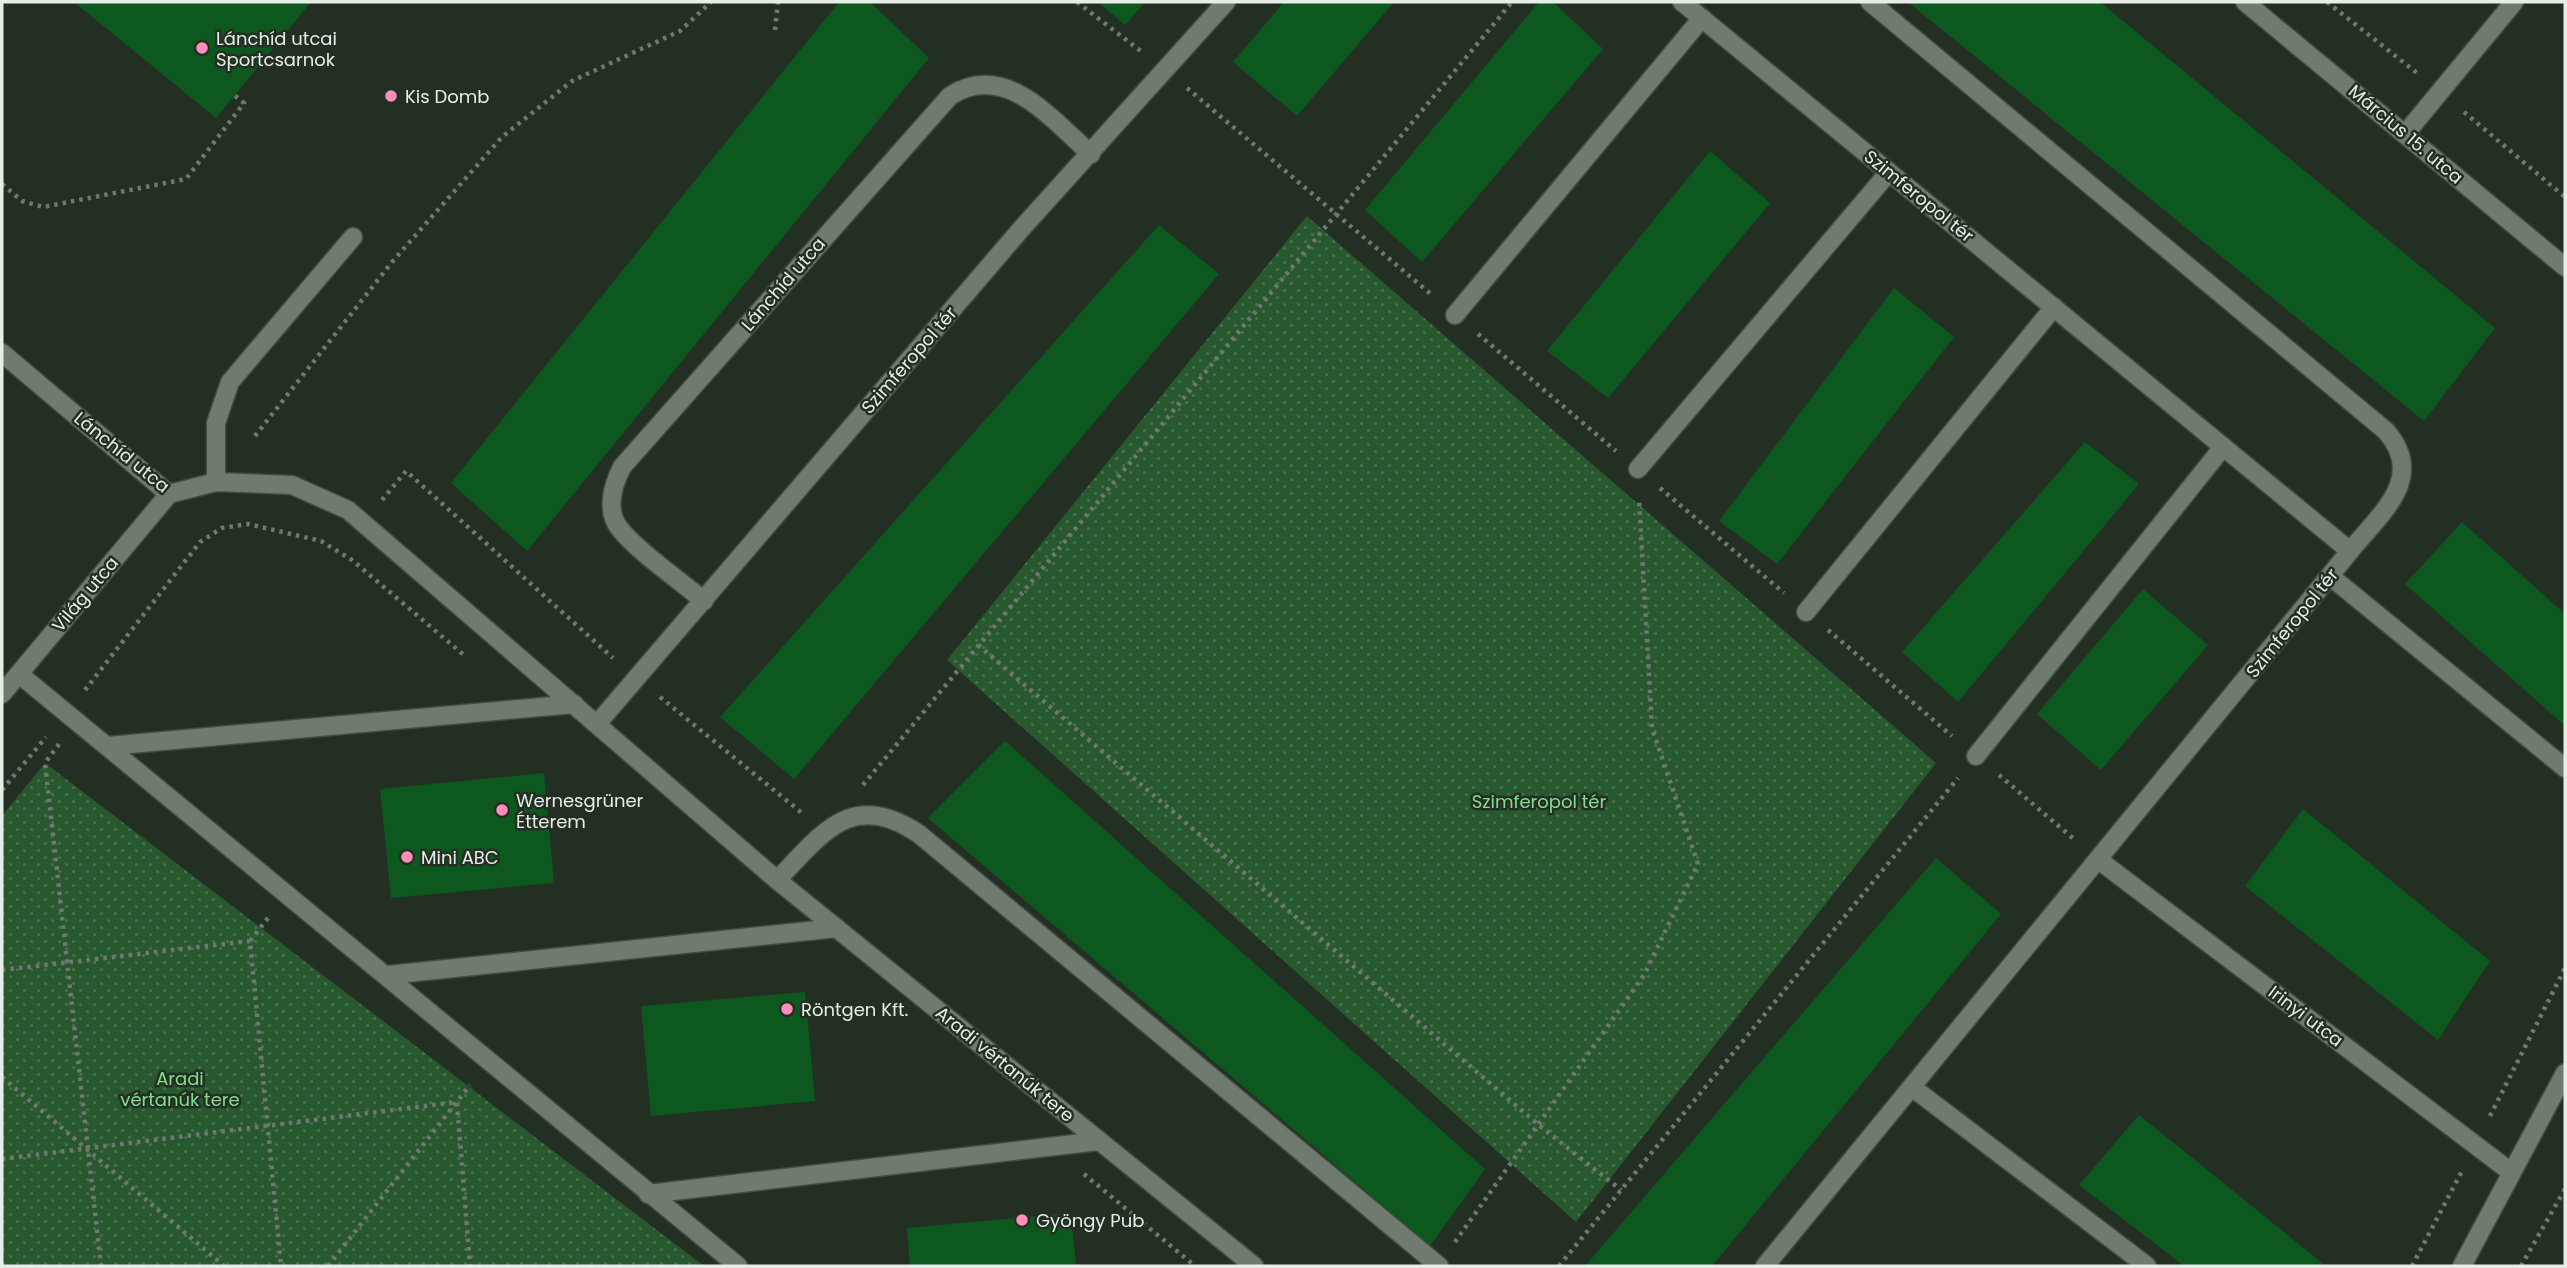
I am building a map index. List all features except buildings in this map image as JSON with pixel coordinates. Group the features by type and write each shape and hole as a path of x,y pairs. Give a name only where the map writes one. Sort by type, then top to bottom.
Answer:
{"street":[{"name":"Szimferopol tér","path":"597,724 1013,239 1226,2"},
{"name":"Szimferopol tér","path":"1682,2 2350,551 2100,860 1765,1266"},
{"path":"1870,2 2392,436 2402,457 2401,484 2393,499 2350,551"},
{"name":"Március 15. utca","path":"2245,2 2565,267"},
{"path":"2406,133 2514,2"},
{"path":"1455,314 1702,18"},
{"name":"Lánchíd utca","path":"704,601 619,528 612,507 612,487 622,467 950,96 964,87 982,83 1003,85 1022,94 1091,154"},
{"path":"1638,469 1889,172"},
{"path":"216,482 216,423 230,382 353,237"},
{"path":"1806,612 2054,307"},
{"name":"Lánchíd utca","path":"2,353 169,494 216,482 292,485 348,510 597,724"},
{"path":"1976,756 2223,447"},
{"name":"Világ utca","path":"2,694 169,494"},
{"path":"2330,576 2565,768"},
{"path":"19,674 388,975 648,1194 738,1266"},
{"path":"108,746 574,704"},
{"name":"Aradi vértanúk tere","path":"597,724 777,880 1254,1266"},
{"path":"777,880 825,832 847,817 871,816 899,821 919,834 1439,1266"},
{"name":"Irinyi utca","path":"2100,860 2511,1172"},
{"path":"388,975 836,928"},
{"path":"2462,1266 2565,1073"},
{"path":"1913,1088 2145,1266"},
{"path":"648,1194 1099,1141"}],"path":[{"path":"255,436 392,262 502,137 572,81 680,31 711,2"},
{"path":"775,30 778,2"},
{"path":"1077,2 1166,69 2100,860"},
{"path":"859,790 1512,2"},
{"path":"2,184 22,201 43,207 187,179 244,103 234,95"},
{"path":"1439,1266 1644,975 1698,864 1652,728 1638,469"},
{"path":"406,471 637,679 825,832"},
{"path":"101,1266 45,763 72,717 200,542 222,528 248,524 321,541 352,560 475,665"},
{"path":"978,645 1540,1126 1621,1190"},
{"path":"2,790 72,717"},
{"path":"1559,1266 1976,756"},
{"path":"2,970 250,942 281,1266"},
{"path":"2,1077 224,1266"},
{"path":"2,1159 457,1102"},
{"path":"328,1266 457,1102"},
{"path":"457,1102 470,1266"},
{"path":"1051,1146 1195,1266"},
{"path":"2521,1266 2565,1189"}],"green space":[{"name":"Szimferopol tér","path":"1307,216 1936,763 1576,1222 947,660"},
{"name":"Aradi vértanúk tere","path":"45,763 704,1266 2,1266 2,816"}],"place":[{"name":"Lánchíd utcai Sportcsarnok","path":"202,48"},
{"name":"Kis Domb","path":"391,96"},
{"name":"Wernesgrüner Étterem","path":"502,810"},
{"name":"Mini ABC","path":"407,857"},
{"name":"Röntgen Kft.","path":"787,1009"},
{"name":"Gyöngy Pub","path":"1022,1220"}]}
